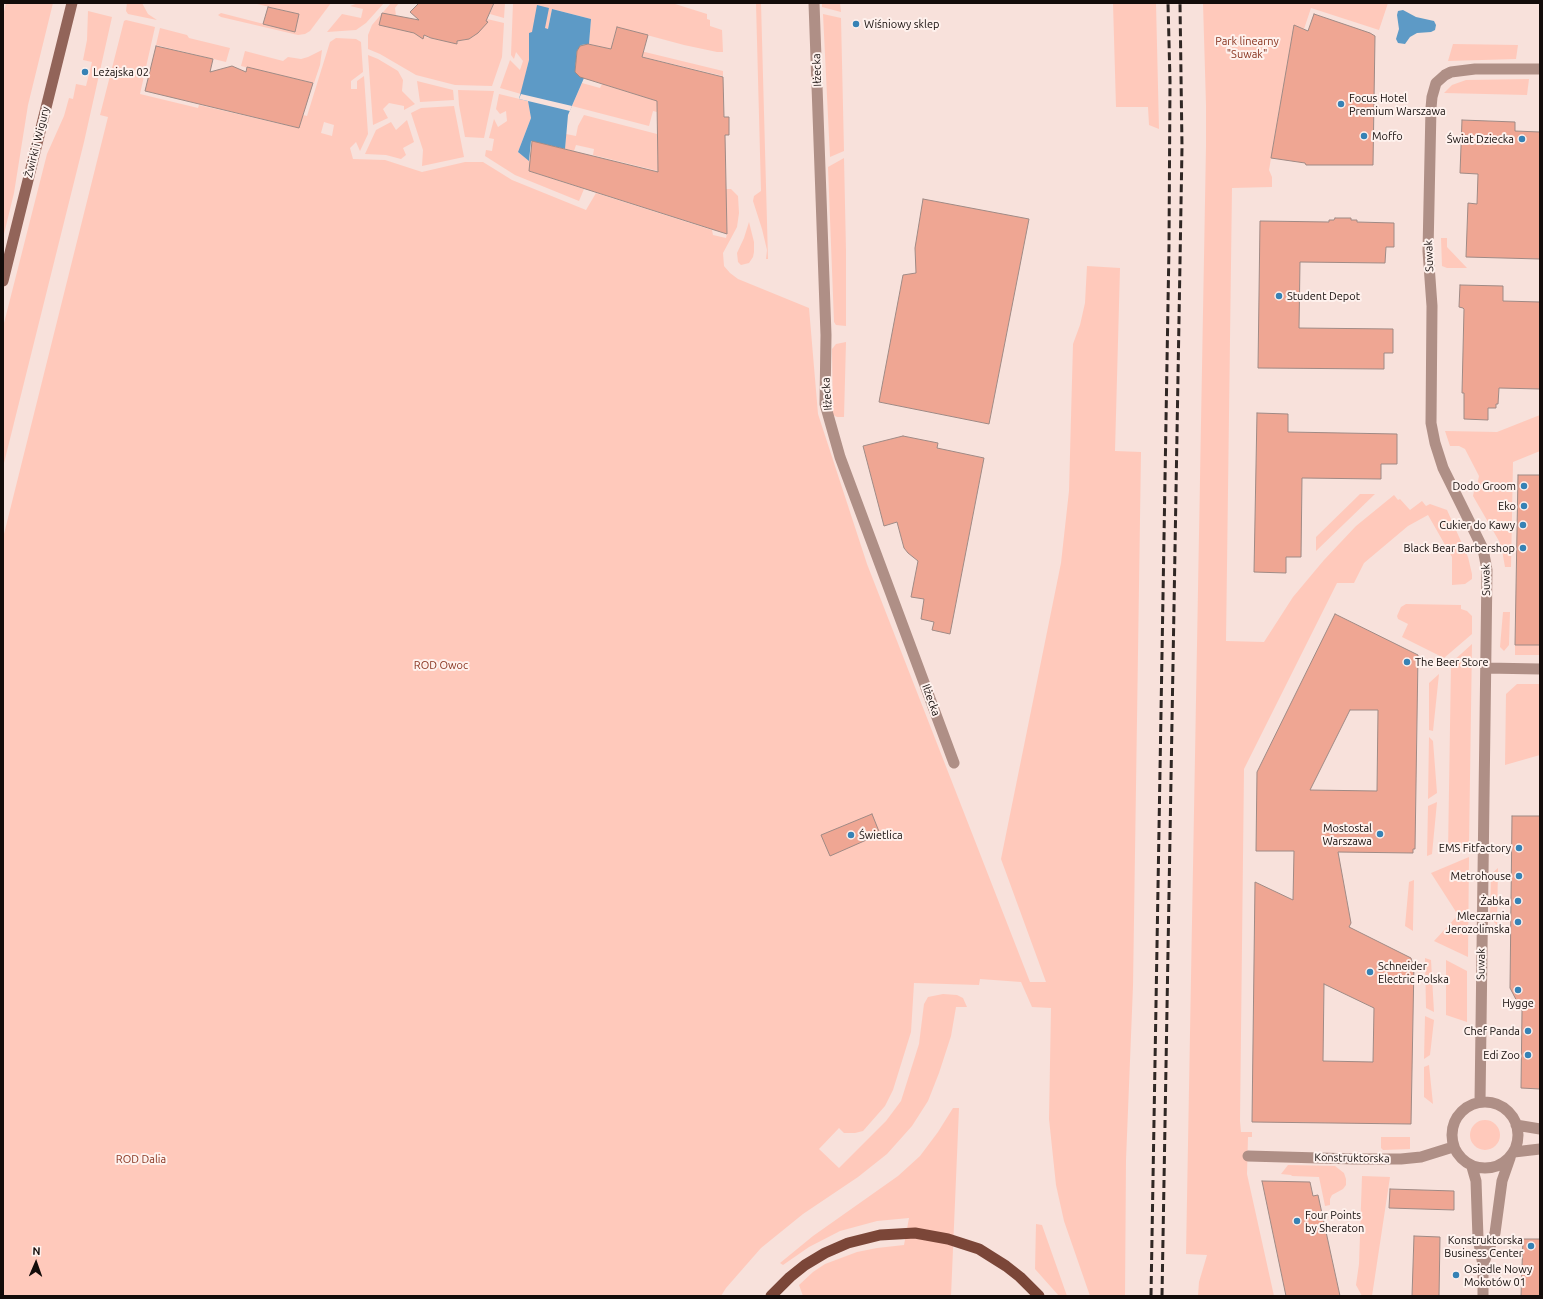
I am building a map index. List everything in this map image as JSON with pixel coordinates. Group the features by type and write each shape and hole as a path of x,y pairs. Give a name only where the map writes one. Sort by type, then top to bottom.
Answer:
{"main road":[{"name":"Żwirki i Wigury","path":"3,281 72,3"},
{"path":"773,1294 805,1265 825,1253 848,1243 880,1235 915,1233 948,1239 979,1249 1006,1266 1020,1277 1039,1296"}],"street":[{"name":"Iłżecka","path":"814,3 826,335 825,404 840,457 954,763"},
{"name":"Suwak","path":"1480,1102 1487,570 1486,556 1443,468 1435,443 1431,423 1432,306 1428,239 1432,97 1436,83 1445,74 1451,72 1475,69 1540,69"},
{"path":"1486,668 1540,669"},
{"path":"1483,1265 1495,1233 1502,1181 1512,1155 1518,1138 1516,1125 1511,1114 1502,1107 1492,1103 1480,1102 1472,1104 1456,1117 1452,1127 1451,1137 1453,1147 1460,1158 1472,1167 1480,1169 1496,1167 1512,1155 1540,1149"},
{"path":"1516,1125 1540,1129"},
{"name":"Konstruktorska","path":"1248,1156 1401,1159 1421,1157 1453,1147"},
{"path":"1472,1167 1476,1181 1478,1238 1483,1265 1483,1296"}],"green space":[{"path":"6,3 53,3 28,105 14,193 3,238 3,16"},
{"path":"127,3 142,3 148,14 157,20 128,14 126,11"},
{"path":"253,3 331,3 310,31 305,34 298,35 221,17 218,15 221,13 295,32 299,14"},
{"path":"358,3 384,3 366,23 356,30 327,32 342,14 361,18 363,9 350,6"},
{"path":"391,3 399,3 395,8 396,16 426,37 434,39 460,41 474,36 487,19 504,23 502,57 492,86 455,85 416,75 380,54 368,49 368,35 372,25"},
{"path":"494,3 505,3 504,18 490,14"},
{"path":"513,3 672,3 707,14 707,19 710,20 710,26 722,30 723,52 684,45 617,27 612,44 723,71 723,76 589,44 591,19 552,9 548,29 545,28 529,34 529,60 521,94 500,88 510,60 520,70 523,61 516,52 514,59 511,55"},
{"path":"756,3 761,3 768,259 766,259 767,250 753,201 754,196 761,191"},
{"path":"822,3 840,3 841,12 822,7"},
{"path":"1113,3 1156,3 1159,129 1149,125 1148,107 1116,107"},
{"name":"Park linearny \"Suwak\"","path":"1203,3 1388,3 1379,30 1311,8 1304,29 1294,26 1269,170 1272,177 1272,187 1232,188 1226,641 1264,642 1293,597 1324,560 1356,526 1394,495 1410,510 1422,501 1426,506 1430,504 1447,510 1468,557 1472,574 1472,579 1465,584 1452,585 1452,557 1428,515 1408,526 1364,563 1354,583 1337,583 1244,769 1240,1121 1241,1132 1252,1132 1252,1137 1248,1137 1247,1174 1274,1296 1198,1296 1199,1282 1207,1255 1186,1254 1206,146"},
{"path":"88,11 112,17 84,142 3,467 3,327 47,154 64,116 69,98 73,99 76,84 86,86 92,62 83,60 87,40"},
{"path":"823,14 841,18 844,151 830,157"},
{"name":"ROD Owoc","path":"126,20 155,27 140,94 198,108 199,105 298,128 303,115 307,116 330,42 336,38 356,39 361,42 363,72 351,81 351,89 357,89 357,81 364,76 368,134 360,151 356,142 350,148 353,159 385,160 422,172 465,162 483,162 512,180 586,210 596,193 712,230 713,235 726,238 726,189 731,189 738,196 739,213 737,227 723,253 724,266 738,279 809,308 818,414 867,564 1030,982 1046,982 1001,859 1061,563 1069,491 1073,344 1080,325 1085,303 1087,266 1120,268 1115,451 1141,452 1133,986 1126,1160 1125,1296 1090,1296 1064,1221 1056,1185 1049,1119 1051,1008 1032,1007 1021,982 980,979 979,985 914,983 911,1032 893,1090 885,1106 863,1131 844,1133 839,1128 819,1149 839,1168 886,1121 901,1101 919,1044 924,1004 928,997 943,994 957,995 963,998 967,1007 956,1007 951,1036 928,1101 912,1126 887,1154 858,1177 803,1214 761,1248 726,1288 721,1296 3,1296 3,538 108,117 100,115 124,21","holes":["324,122 334,125 332,136 321,133"]},
{"path":"160,28 187,35 189,38 230,48 226,62 156,45"},
{"path":"1453,44 1518,45 1516,59 1448,61"},
{"path":"322,50 320,65 314,83 241,66 245,51 283,61 288,57 301,59"},
{"path":"368,55 398,71 403,80 402,91 415,104 404,110 404,106 389,103 383,109 388,118 373,125"},
{"path":"1529,79 1527,95 1444,93 1452,85 1466,80"},
{"path":"417,81 453,90 454,100 420,102"},
{"path":"582,83 600,88 602,84 657,101 657,112 653,111 649,126 572,106"},
{"path":"458,90 494,91 484,138 465,137 459,105"},
{"path":"499,94 528,101 531,118 518,152 530,161 529,171 584,189 579,201 515,175 485,156 486,150 492,151 494,139 489,138 494,119 498,127 507,121 506,111 500,114 496,109"},
{"path":"454,106 464,157 422,166 423,150 411,113 421,108"},
{"path":"584,115 657,134 658,171 593,155 594,149 576,145 574,151 565,149 566,134 576,136 578,126"},
{"path":"407,120 414,142 403,148 406,155 401,159 386,155 365,154 376,130 391,122 396,130"},
{"path":"844,158 846,326 836,325 834,322 828,167"},
{"path":"749,222 754,242 754,252 749,263 741,265 738,262 737,253"},
{"path":"1441,238 1447,238 1447,247 1467,268 1447,268 1442,266"},
{"path":"846,342 844,417 837,417 833,415 832,349 836,344"},
{"path":"1540,415 1540,451 1513,462 1511,567 1505,567 1499,541 1473,496 1479,476 1465,449 1459,446 1450,446 1445,431 1497,432"},
{"path":"1360,494 1375,494 1316,551 1316,537"},
{"path":"1406,604 1461,605 1461,609 1467,611 1472,616 1472,634 1444,658 1402,637 1408,624 1398,619 1397,616 1401,607"},
{"path":"1503,612 1510,612 1509,645 1504,651 1500,647"},
{"path":"1472,644 1469,844 1448,853 1451,663"},
{"path":"1515,644 1540,645 1540,655 1515,655"},
{"path":"1439,674 1433,731 1429,730 1429,683"},
{"path":"1517,684 1540,684 1540,755 1505,765 1506,694"},
{"path":"1429,737 1433,741 1437,793 1428,799"},
{"path":"1437,802 1432,854 1427,856 1428,806"},
{"path":"1469,857 1468,957 1434,941 1458,915 1431,873"},
{"path":"1498,868 1497,925 1490,918 1491,874"},
{"path":"1414,880 1413,931 1405,926 1409,882"},
{"path":"1425,958 1431,960 1434,1012 1426,1008"},
{"path":"1446,960 1467,971 1467,1022 1446,1015"},
{"path":"1425,1016 1434,1020 1430,1055 1424,1059"},
{"path":"1429,1065 1433,1104 1424,1097 1424,1067"},
{"path":"953,1108 959,1108 951,1296 803,1296 799,1285 813,1272 825,1264 857,1252 904,1245 909,1218 877,1221 840,1231 809,1247 783,1265 780,1263 813,1236 898,1176 920,1156 938,1132"},
{"path":"1485,1120 1495,1125 1500,1135 1495,1145 1485,1150 1475,1145 1470,1135 1475,1125"},
{"path":"1381,1137 1410,1137 1410,1149 1383,1150 1381,1148"},
{"path":"1288,1165 1335,1166 1344,1173 1346,1185 1343,1189 1332,1195 1330,1205 1325,1206 1319,1177 1281,1174"},
{"path":"1362,1176 1390,1177 1372,1296 1362,1296 1356,1285 1359,1264"},
{"path":"1036,1224 1042,1225 1067,1296 1059,1296 1035,1269"}],"water":[{"path":"537,5 549,8 545,28 548,29 552,9 591,19 589,44 581,45 577,51 575,72 584,78 568,115 565,149 531,141 529,161 518,152 531,118 528,101 519,99 529,60 529,33 532,32"},
{"path":"1403,10 1416,17 1434,21 1436,25 1435,30 1431,32 1417,33 1410,37 1405,44 1398,43 1396,39 1399,29 1397,15 1398,11"}],"pier":[{"path":"521,94 572,106 570,111 519,99"}],"building":[{"path":"419,3 494,3 486,21 488,22 478,33 469,39 457,41 457,44 424,35 423,39 414,33 379,25 382,13 419,20 410,12"},
{"path":"268,7 299,14 295,32 263,24"},
{"name":"Focus Hotel Premium Warszawa","path":"1314,14 1375,36 1373,165 1306,165 1305,163 1271,158 1294,25 1308,31"},
{"path":"617,27 648,35 642,57 723,77 724,117 729,117 729,135 725,135 727,234 529,171 532,141 658,172 657,101 580,77 575,72 577,51 580,46 588,44 611,49"},
{"path":"156,46 213,59 210,72 232,66 246,72 247,67 313,83 299,128 145,91"},
{"path":"1462,120 1515,122 1515,131 1540,132 1540,259 1466,257 1468,203 1477,204 1478,174 1460,173"},
{"path":"923,199 1029,219 989,424 879,402 903,275 916,273 915,248"},
{"name":"Student Depot","path":"1335,218 1351,218 1351,220 1357,220 1357,222 1394,223 1394,247 1386,247 1385,263 1300,262 1299,328 1393,329 1393,353 1384,353 1384,369 1258,368 1260,221 1329,222 1329,220 1334,220"},
{"path":"1460,285 1503,286 1503,301 1540,302 1540,389 1499,388 1498,404 1496,404 1496,408 1488,408 1488,420 1464,419 1464,393 1462,393 1464,309 1459,307"},
{"path":"1257,413 1288,414 1288,432 1397,434 1397,464 1381,464 1381,479 1302,478 1301,557 1286,557 1286,573 1254,572"},
{"path":"903,436 938,443 937,448 984,458 950,634 932,630 934,622 921,619 924,599 911,597 918,561 904,548 897,522 884,526 863,446"},
{"path":"1518,475 1540,475 1540,645 1515,645"},
{"path":"1335,614 1418,655 1415,849 1413,849 1413,853 1338,852 1351,923 1349,927 1411,958 1412,962 1414,963 1411,1124 1252,1122 1255,882 1293,900 1294,851 1256,851 1257,772","holes":["1350,710 1378,710 1377,791 1310,790","1324,984 1374,1008 1373,1062 1323,1061"]},
{"name":"Świetlica","path":"872,814 880,834 830,856 821,835"},
{"path":"1512,816 1540,816 1540,1089 1521,1088 1522,1011 1510,988"},
{"name":"Four Points by Sheraton","path":"1262,1181 1310,1182 1313,1196 1318,1195 1340,1296 1286,1296"},
{"path":"1390,1189 1454,1191 1454,1210 1389,1208"},
{"path":"1414,1236 1440,1237 1439,1296 1412,1296"},
{"name":"Konstruktorska Business Center","path":"1523,1239 1540,1239 1540,1296 1521,1296"}],"railway":[{"path":"1151,1296 1169,246 1170,81 1168,3"},
{"path":"1162,1296 1182,147 1180,3"}],"place":[{"name":"Wiśniowy sklep","path":"856,24"},
{"name":"Leżajska 02","path":"85,72"},
{"name":"Focus Hotel Premium Warszawa","path":"1341,104"},
{"name":"Moffo","path":"1364,136"},
{"name":"Świat Dziecka","path":"1522,139"},
{"name":"Student Depot","path":"1279,296"},
{"name":"Dodo Groom","path":"1524,486"},
{"name":"Eko","path":"1524,506"},
{"name":"Cukier do Kawy","path":"1523,525"},
{"name":"Black Bear Barbershop","path":"1523,548"},
{"name":"The Beer Store","path":"1407,662"},
{"name":"Mostostal Warszawa","path":"1380,834"},
{"name":"Świetlica","path":"851,835"},
{"name":"EMS Fitfactory","path":"1519,848"},
{"name":"Metrohouse","path":"1519,876"},
{"name":"Żabka","path":"1518,901"},
{"name":"Mleczarnia Jerozolimska","path":"1518,922"},
{"name":"Schneider Electric Polska","path":"1370,972"},
{"name":"Hygge","path":"1518,990"},
{"name":"Chef Panda","path":"1528,1031"},
{"name":"Edi Zoo","path":"1528,1055"},
{"name":"Four Points by Sheraton","path":"1297,1221"},
{"name":"Konstruktorska Business Center","path":"1531,1246"},
{"name":"Osiedle Nowy Mokotów 01","path":"1456,1275"}],"park label":[{"name":"ROD Dalia","path":"141,1159"}]}
